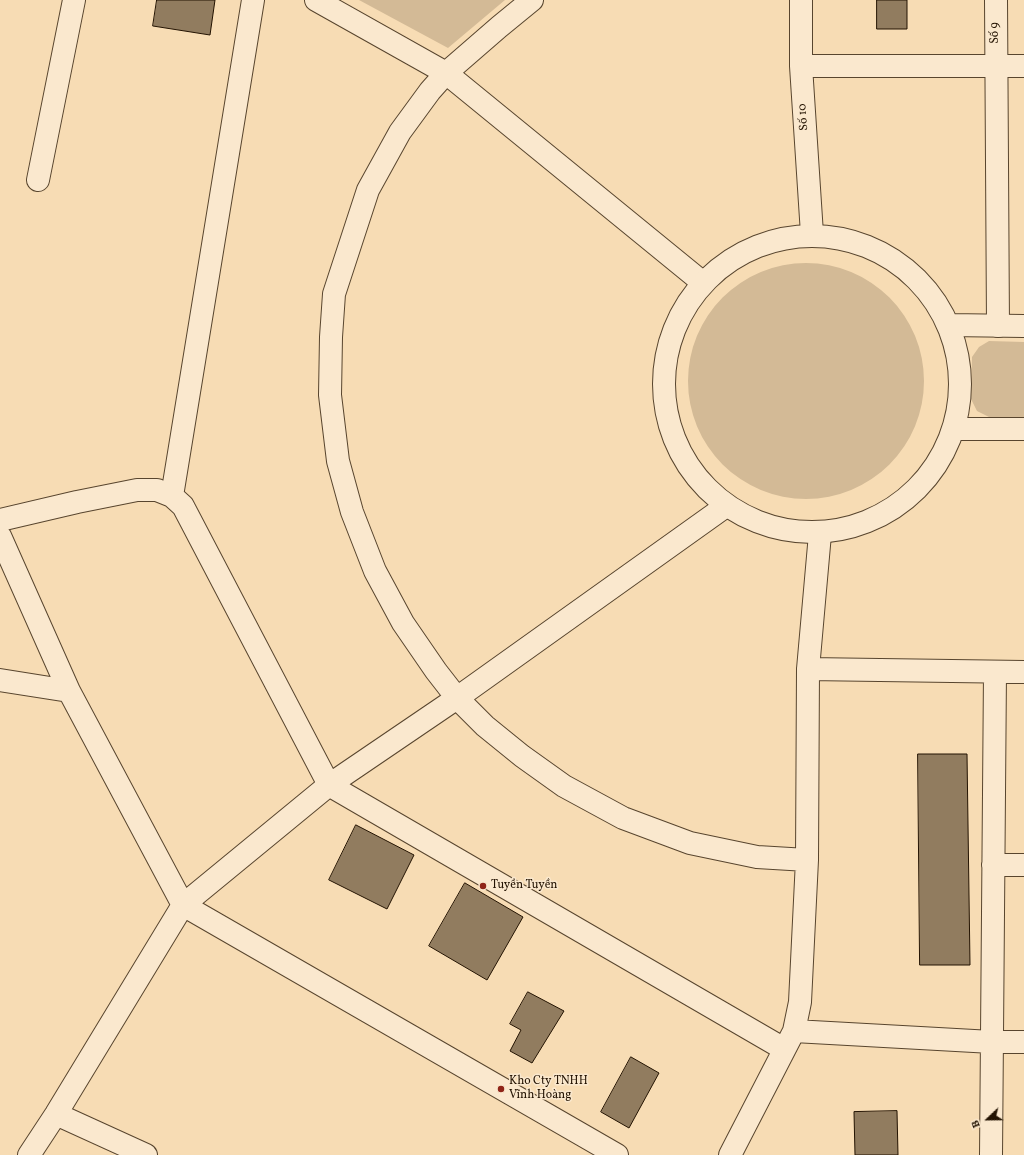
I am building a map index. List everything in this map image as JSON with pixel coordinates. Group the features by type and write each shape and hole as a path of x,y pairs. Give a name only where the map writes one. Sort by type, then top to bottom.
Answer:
{"street":[{"path":"38,180 74,0"},
{"path":"172,496 253,0"},
{"path":"316,0 446,73 702,282"},
{"path":"532,0 446,73 430,91 400,132 368,190 334,294 331,337 330,395 338,461 352,512 375,571 403,622 436,671 457,698 485,726 522,756 564,786 623,818 690,844 757,858 808,860"},
{"name":"Số 10","path":"801,0 801,66 812,234"},
{"name":"Số 9","path":"996,0 998,326"},
{"path":"801,66 1024,66"},
{"path":"812,234 855,240 894,259 926,288 948,325 957,350 960,376 960,403 954,429 934,470 903,502 864,524 820,534 771,528 726,506 692,473 670,432 662,385 669,338 690,296 702,282 724,262 766,241 812,234"},
{"path":"948,325 1024,326"},
{"path":"954,429 1024,429"},
{"path":"0,520 137,490 157,490 172,496 184,506 329,785 789,1040 1024,1042"},
{"path":"29,1155 56,1114 183,905 329,785 457,698 726,506"},
{"path":"730,1155 789,1040 800,1002 808,860 808,669 820,534"},
{"path":"0,536 69,691 183,905 617,1155"},
{"path":"808,669 1024,672"},
{"path":"991,1155 995,672"},
{"path":"0,680 69,691"},
{"path":"993,866 1024,866"},
{"path":"56,1114 146,1155"}],"shaded area":[{"path":"359,0 505,0 448,48"},
{"path":"794,263 818,263 840,268 862,277 890,297 904,315 915,336 922,358 924,381 922,404 915,426 904,447 890,465 862,485 840,494 818,499 794,499 772,494 750,485 722,465 702,437 693,415 688,393 688,369 693,347 702,325 722,297 750,277 772,268"},
{"path":"989,341 1024,342 1024,418 991,418 977,411 971,399 972,357 979,347"}],"building":[{"path":"157,0 215,0 210,35 153,26"},
{"path":"877,0 907,0 907,29 877,29"},
{"path":"918,754 967,754 970,965 920,965"},
{"path":"356,825 414,855 387,909 329,880"},
{"path":"465,883 523,917 487,980 429,946"},
{"path":"528,992 564,1011 532,1063 510,1051 521,1030 510,1024"},
{"path":"631,1057 659,1073 629,1128 601,1112"},
{"path":"897,1111 898,1155 855,1155 854,1112"}],"place":[{"name":"Tuyền Tuyền","path":"483,886"},
{"name":"Kho Cty TNHH Vĩnh Hoàng","path":"501,1089"}]}
